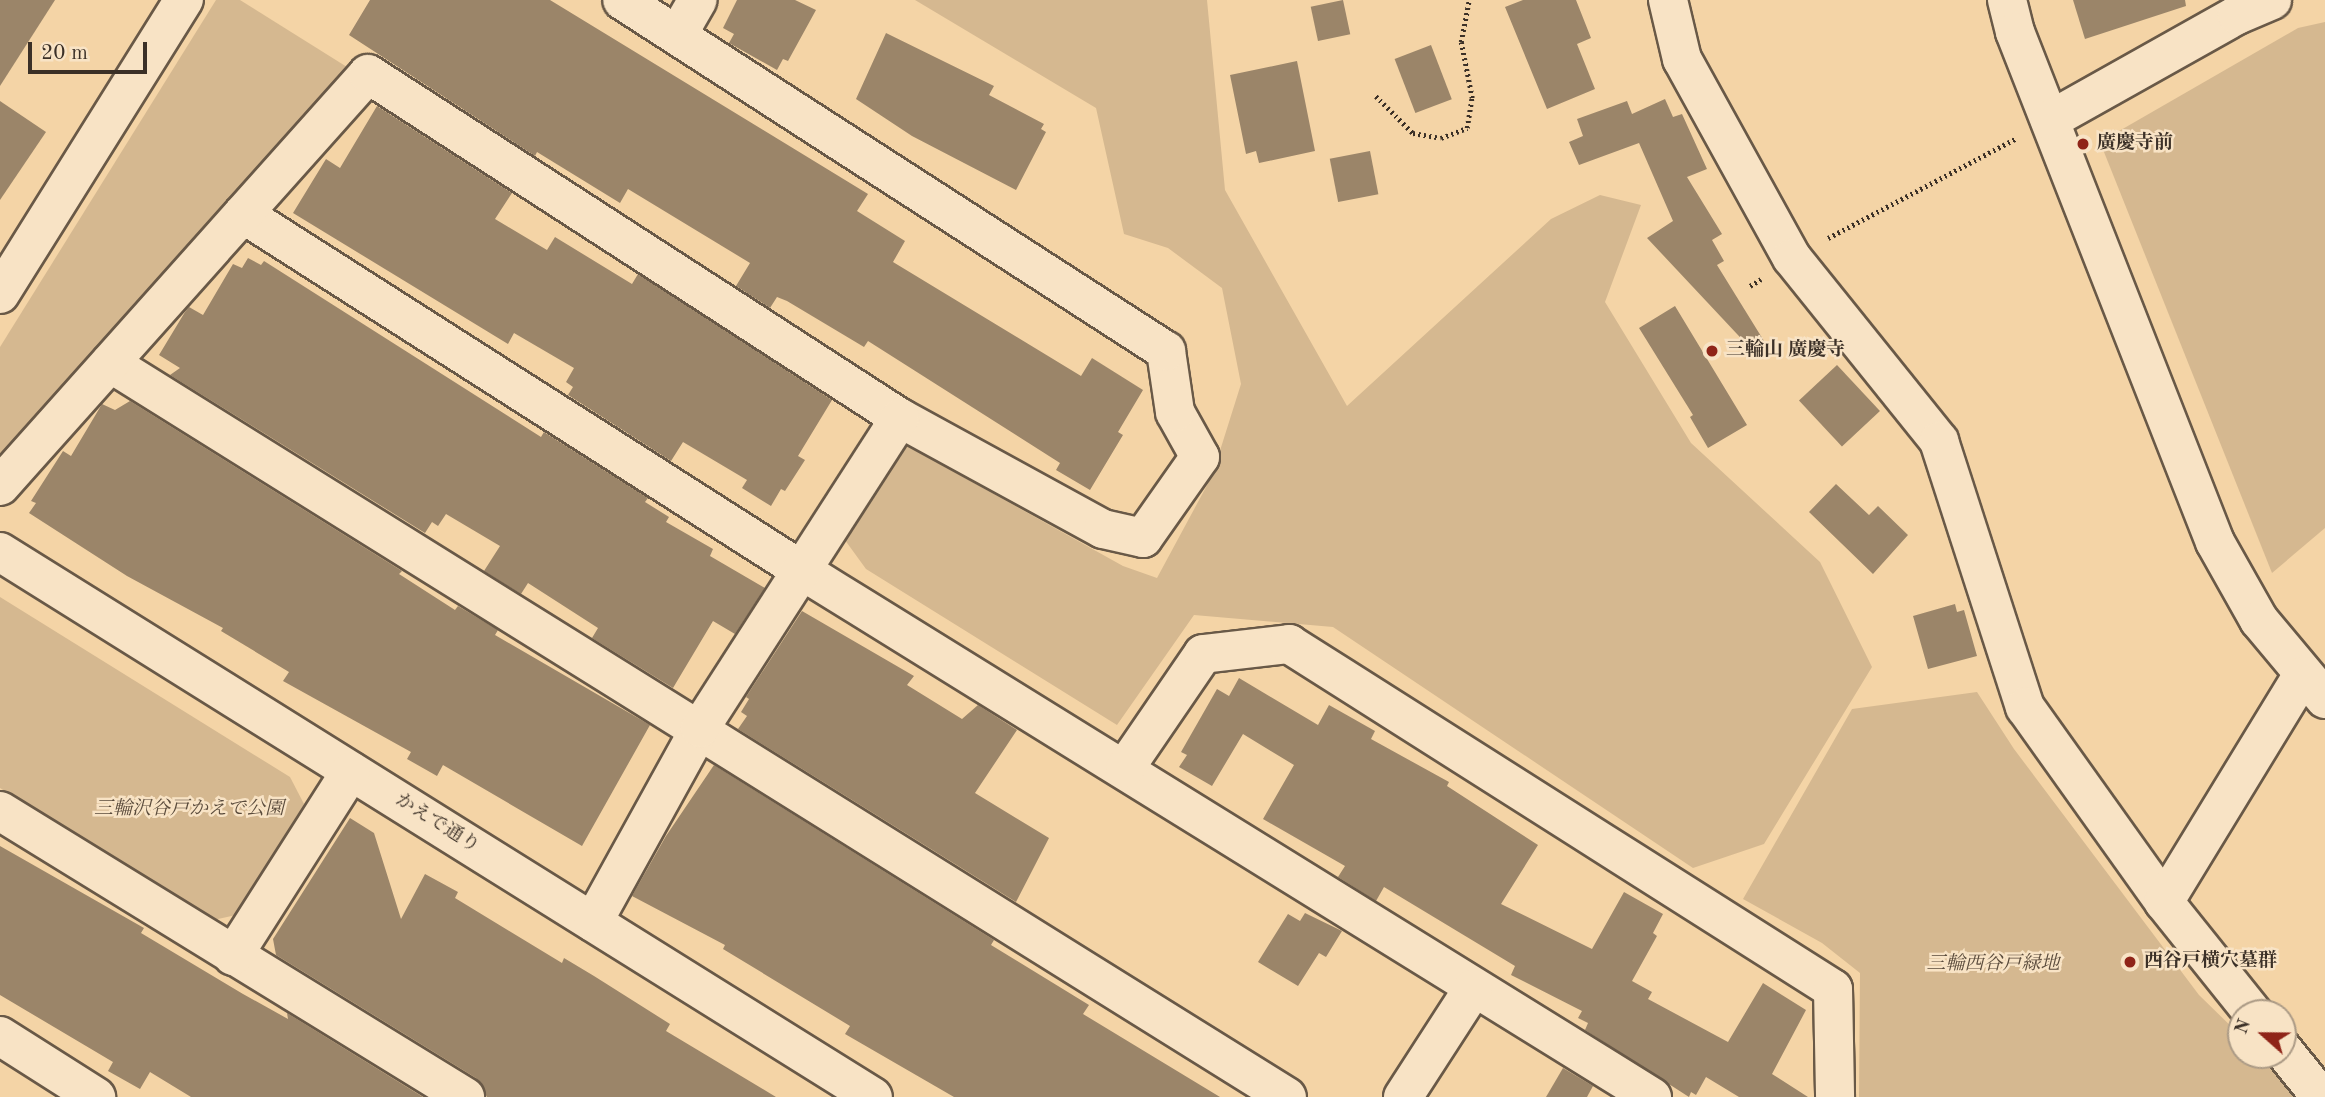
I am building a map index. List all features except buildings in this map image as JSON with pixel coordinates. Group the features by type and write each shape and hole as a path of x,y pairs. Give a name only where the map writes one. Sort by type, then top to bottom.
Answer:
{"street":[{"path":"0,294 184,0"},
{"path":"0,486 368,74 900,418 1103,529 1143,537 1200,457 1175,412 1166,351 622,0"},
{"path":"678,34 698,0"},
{"path":"1668,0 1682,59 1792,258 1939,441 2025,707 2164,902 2242,999"},
{"path":"2007,0 2050,120 2215,542 2259,620 2314,688 2164,902"},
{"path":"2050,120 2237,15 2272,0"},
{"path":"243,215 801,570 1125,768 1473,989 1652,1097"},
{"path":"110,363 700,727 1287,1097"},
{"path":"593,922 700,727 900,418"},
{"name":"かえで通り","path":"0,552 873,1097"},
{"path":"1125,768 1203,654 1289,644 1833,989 1835,1097"},
{"path":"233,956 351,771"},
{"path":"0,811 465,1097"},
{"path":"1403,1097 1473,989"},
{"path":"0,1036 96,1097"},
{"path":"2297,1067 2321,1097"}],"path":[{"path":"1376,96 1413,133 1441,138 1466,128 1472,98 1461,42 1469,0"},
{"path":"1792,258 2050,120"}],"green space":[{"path":"216,0 240,0 347,67 0,459 0,347"},
{"path":"915,0 1207,0 1225,190 1347,406 1551,219 1600,195 1641,205 1605,302 1691,443 1820,562 1872,667 1764,844 1693,868 1333,627 1194,615 1117,725 866,569 842,536 902,443 1123,566 1157,578 1212,476 1241,384 1222,288 1168,248 1124,234 1096,108"},
{"path":"2325,22 2325,528 2272,573 2100,142 2298,28"},
{"name":"三輪沢谷戸かえで公園","path":"0,597 290,777 304,804 236,915 209,921 0,788"},
{"name":"三輪西谷戸緑地","path":"1977,692 2014,749 2199,995 2227,1022 2227,1069 2273,1069 2298,1097 1859,1097 1860,973 1822,943 1743,899 1852,709"}],"place":[{"name":"廣慶寺前","path":"2083,144"},
{"name":"三輪山 廣慶寺","path":"1712,351"},
{"name":"西谷戸横穴墓群","path":"2130,962"}]}
